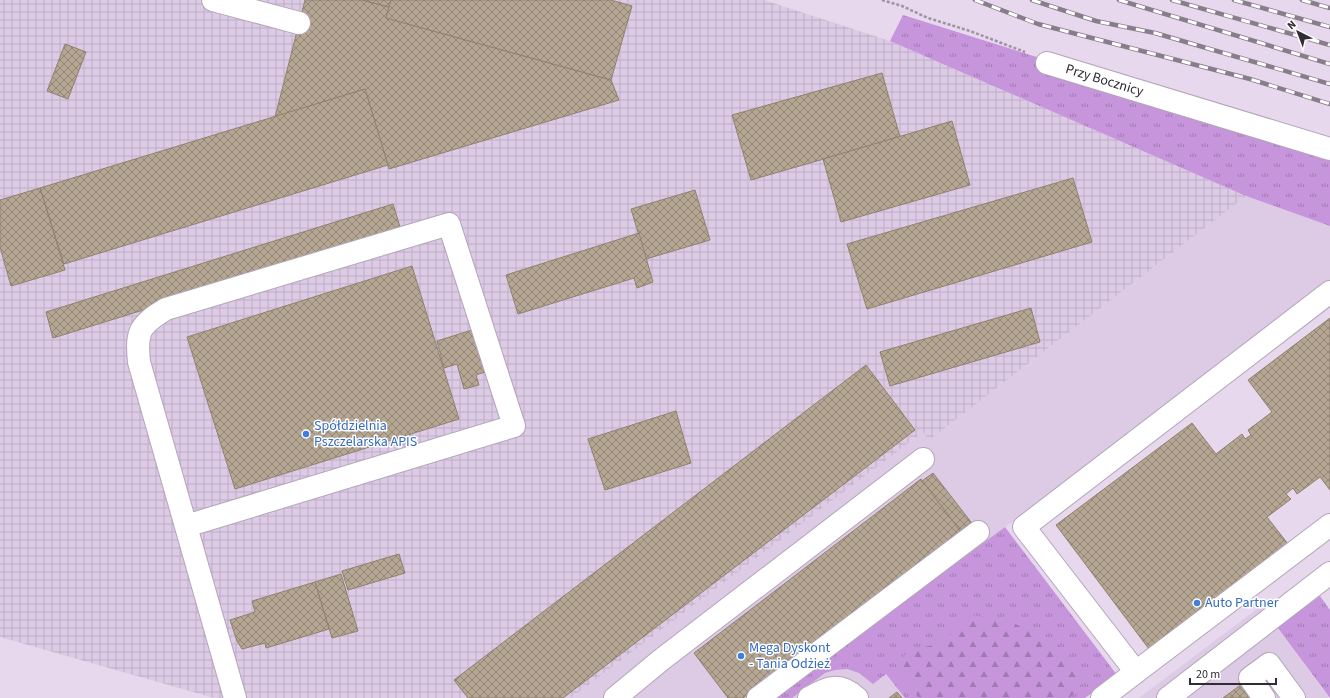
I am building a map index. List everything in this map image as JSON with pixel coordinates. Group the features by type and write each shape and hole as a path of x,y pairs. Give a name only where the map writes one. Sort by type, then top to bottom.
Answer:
{"lane":[{"path":"213,0 299,23"},
{"name":"Przy Bocznicy","path":"1047,63 1330,149"},
{"path":"186,526 514,426 449,224 166,309 150,318 140,331 137,344 139,362 235,698"},
{"path":"1136,672 1024,528 1330,292"},
{"path":"615,698 661,660 923,459"},
{"path":"1102,698 1330,525"},
{"path":"758,698 978,532"},
{"path":"1168,698 1330,574"},
{"path":"1238,644 1258,672"},
{"path":"1264,698 1250,678 1269,664 1294,698"},
{"path":"809,698 821,691 840,687 857,698"}],"path":[{"name":"Przy Bocznicy","path":"882,0 902,6 928,18 970,31 1018,49 1047,63"}],"shaded area":[{"path":"0,0 764,0 890,41 1246,196 929,440 923,432 571,698 214,698 0,637"},
{"path":"1246,196 1330,226 1330,281 1065,483 839,649 886,674 905,698 571,698 923,432 993,391"},
{"path":"1261,606 1329,698 1139,698"}],"green space":[{"path":"903,15 1330,149 1330,226 1246,196 890,41"},
{"path":"1005,527 1117,675 1085,698 905,698 886,674 873,684 859,673 847,669 825,673 792,698 772,698"},
{"path":"1320,596 1330,610 1330,698 1277,627"},
{"path":"969,615 1008,620 1058,645 1072,659 1081,673 1081,687 1069,698 918,698 912,685 900,675 896,664 906,654 918,647 941,643 955,631 959,622"}],"building":[{"path":"305,0 362,0 389,7 386,18 611,80 619,100 389,169 365,89 275,117"},
{"path":"362,0 391,0 389,7"},
{"path":"391,0 611,0 632,6 611,80 386,18"},
{"path":"65,44 86,52 68,99 47,91"},
{"path":"882,73 900,137 751,180 732,115"},
{"path":"365,89 388,165 64,264 40,188"},
{"path":"952,121 970,185 841,222 823,159"},
{"path":"1073,178 1092,242 867,309 847,244"},
{"path":"40,188 65,270 11,286 0,247 0,200"},
{"path":"695,190 710,240 646,259 631,209"},
{"path":"393,204 401,230 53,338 46,312"},
{"path":"639,233 653,282 637,288 634,278 518,314 506,275"},
{"path":"412,266 459,419 235,489 187,337"},
{"path":"1031,308 1040,342 890,386 880,352"},
{"path":"1330,318 1330,490 1320,477 1297,494 1293,488 1286,494 1291,499 1267,517 1288,544 1149,649 1056,525 1192,423 1216,454 1242,434 1245,439 1251,435 1248,430 1272,412 1248,380"},
{"path":"472,330 485,372 476,375 479,385 464,389 457,364 444,368 437,341"},
{"path":"866,365 915,430 563,698 468,698 454,680"},
{"path":"676,411 691,463 605,490 588,439"},
{"path":"933,473 971,522 960,531 922,481"},
{"path":"921,479 961,532 743,698 728,698 694,653"},
{"path":"399,554 405,573 348,590 342,571"},
{"path":"341,574 358,631 332,638 315,582"},
{"path":"315,582 329,629 266,648 265,643 242,649 237,641 230,620 255,612 252,601"},
{"path":"1250,678 1264,698 1223,698"},
{"path":"897,692 902,698 889,698"}],"railway":[{"path":"975,0 1038,24 1250,79 1330,104"},
{"path":"1032,0 1096,21 1155,33 1330,84"},
{"path":"1119,0 1330,64"},
{"path":"1172,0 1330,45"},
{"path":"1234,0 1330,27"},
{"path":"1302,0 1330,8"}],"place":[{"name":"Spółdzielnia Pszczelarska APIS","path":"306,434"},
{"name":"Auto Partner","path":"1197,603"},
{"name":"Mega Dyskont - Tania Odżież","path":"741,656"}]}
